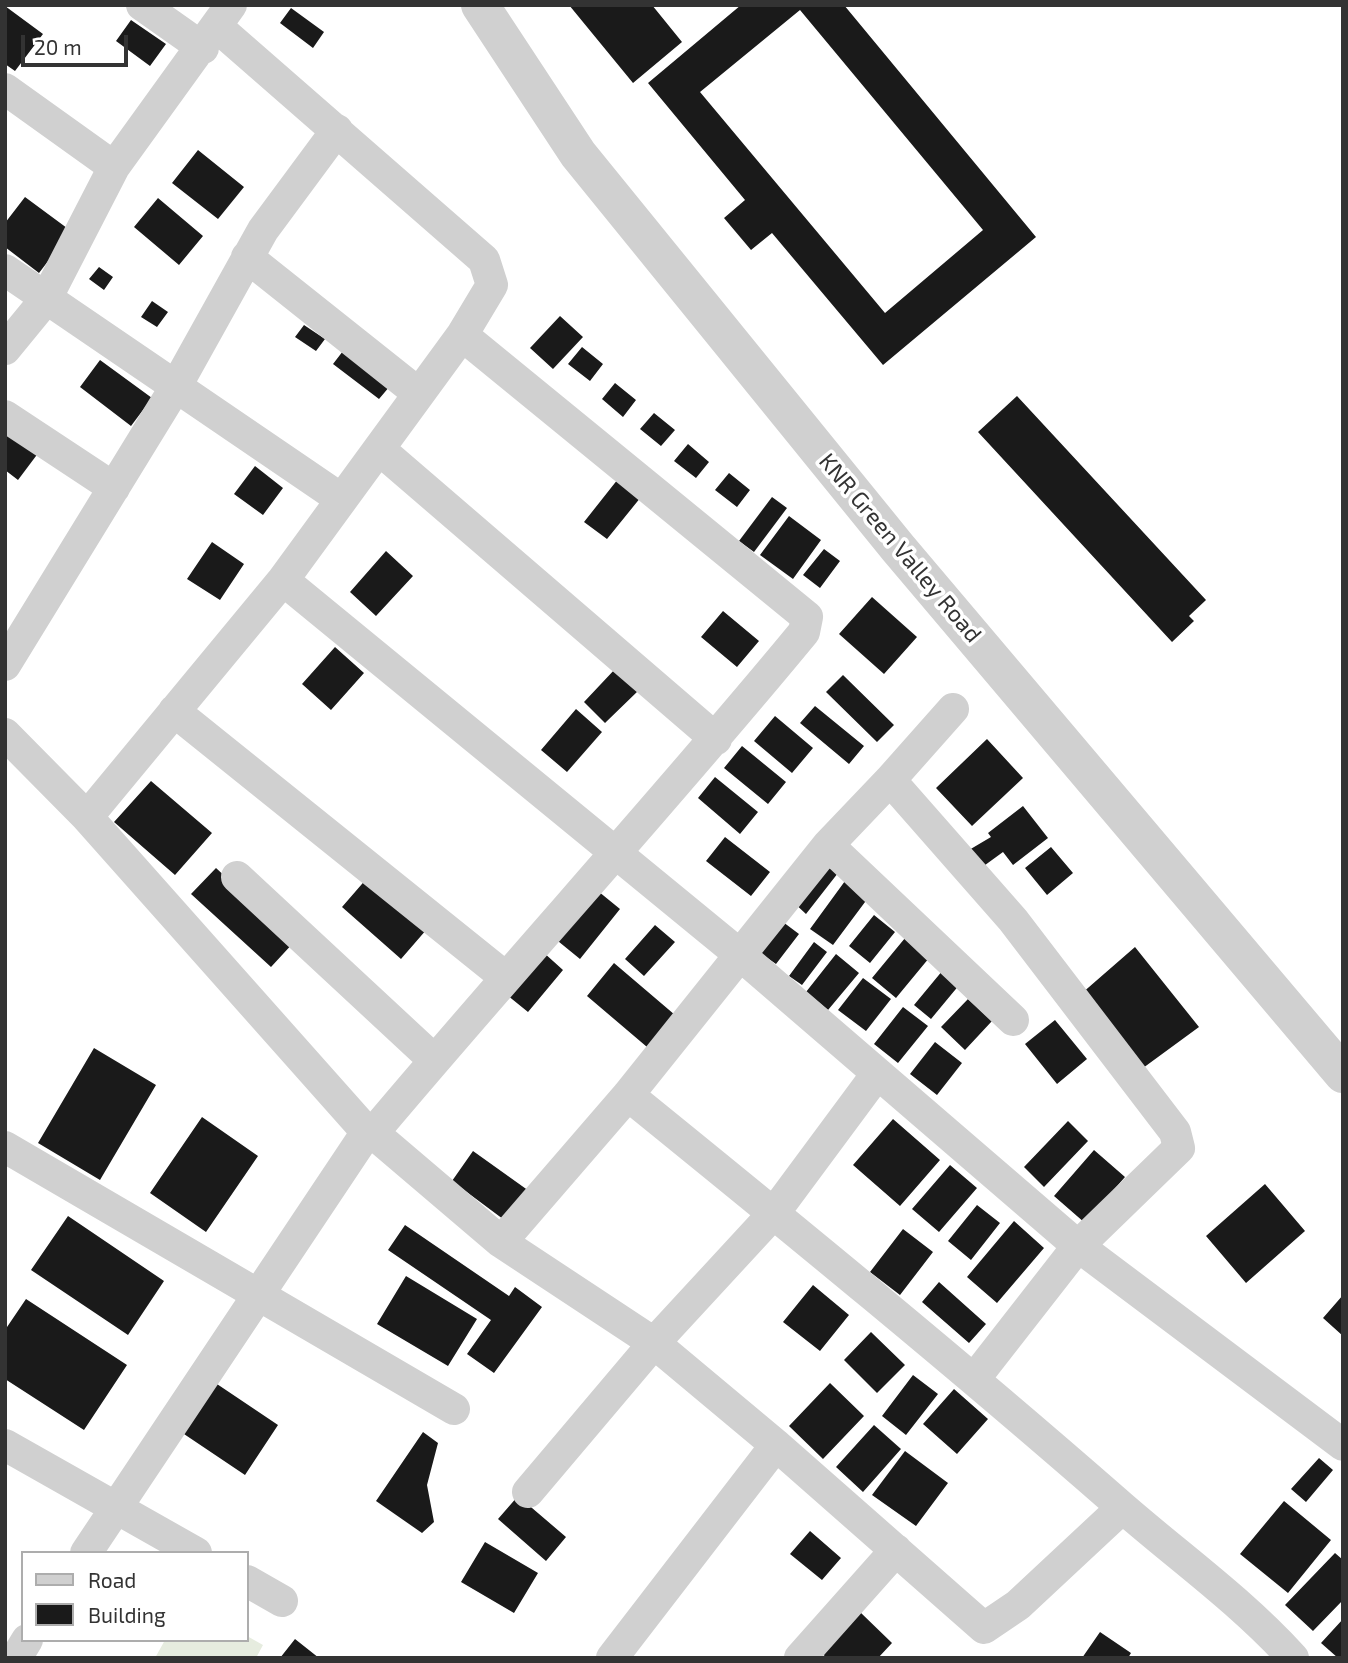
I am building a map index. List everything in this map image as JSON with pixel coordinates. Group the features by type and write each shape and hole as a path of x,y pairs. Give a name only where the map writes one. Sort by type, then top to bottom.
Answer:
{"street":[{"path":"87,817 283,580 462,335 492,285 484,260 216,27 142,5"},
{"name":"KNR Green Valley Road","path":"480,5 587,164 898,548 1343,1074"},
{"path":"5,349 46,299 114,167 216,27"},
{"path":"5,89 114,167"},
{"path":"5,665 175,388 247,257 337,130"},
{"path":"247,257 418,393"},
{"path":"5,270 341,499"},
{"path":"87,1551 370,1132 716,739 804,632 807,617 462,335"},
{"path":"5,416 114,488"},
{"path":"379,449 716,739"},
{"path":"283,580 739,954 1078,1246 1343,1445"},
{"path":"501,1242 628,1095 828,845 953,709"},
{"path":"174,711 505,978"},
{"path":"5,734 87,817 370,1132 501,1242 654,1343 776,1445 984,1628 1018,1605 1122,1508"},
{"path":"890,780 1013,920 1175,1132 1179,1148 1078,1246 975,1378"},
{"path":"828,845 1013,1020"},
{"path":"237,877 434,1060"},
{"path":"528,1492 654,1343 774,1213 877,1073"},
{"path":"628,1095 975,1378 1122,1508 1254,1616 1293,1658"},
{"path":"5,1147 454,1409"},
{"path":"612,1658 776,1445"},
{"path":"5,1446 192,1551"},
{"path":"800,1658 896,1550"},
{"path":"248,1582 282,1601"},
{"path":"16,1658 26,1642"}],"shaded area":[{"path":"248,1637 263,1645 256,1658 155,1658 164,1642 248,1642"}],"building":[{"path":"569,5 652,5 682,42 633,83"},
{"path":"741,5 844,5 1036,237 883,365 772,233 751,250 724,218 745,200 648,83","holes":["800,10 983,230 885,313 700,92"]},
{"path":"5,6 43,34 15,71 5,64"},
{"path":"291,8 324,32 313,48 280,23"},
{"path":"131,20 166,44 150,66 116,41"},
{"path":"198,150 244,187 218,219 172,183"},
{"path":"25,197 71,231 39,273 5,247 5,223"},
{"path":"158,198 203,236 179,265 134,227"},
{"path":"99,267 113,277 104,290 89,279"},
{"path":"152,301 168,312 157,327 141,317"},
{"path":"560,316 583,337 553,369 530,348"},
{"path":"304,325 325,339 316,351 295,337"},
{"path":"582,347 603,364 590,381 568,364"},
{"path":"343,351 390,386 379,399 333,364"},
{"path":"100,360 152,398 131,426 80,387"},
{"path":"615,383 636,400 623,417 602,399"},
{"path":"1017,396 1206,600 1189,616 1194,621 1172,642 978,432"},
{"path":"654,413 675,430 661,446 640,429"},
{"path":"5,427 39,452 18,480 5,470"},
{"path":"688,444 709,462 696,478 674,461"},
{"path":"255,466 283,488 263,515 234,494"},
{"path":"729,473 750,490 737,507 715,490"},
{"path":"618,479 641,497 607,539 584,522"},
{"path":"772,497 787,508 754,552 739,541"},
{"path":"789,516 821,540 793,579 760,555"},
{"path":"212,542 244,564 220,600 187,579"},
{"path":"824,549 840,561 820,588 803,575"},
{"path":"386,551 413,576 376,616 350,592"},
{"path":"872,597 917,637 884,674 839,634"},
{"path":"723,611 759,641 737,667 701,637"},
{"path":"335,647 364,673 331,710 302,684"},
{"path":"616,668 639,690 605,723 584,702"},
{"path":"843,675 894,725 877,742 826,692"},
{"path":"815,706 864,746 849,764 800,723"},
{"path":"576,709 602,732 567,772 541,750"},
{"path":"775,716 813,748 792,773 754,741"},
{"path":"987,739 1023,778 972,826 936,788"},
{"path":"742,746 786,782 768,804 724,768"},
{"path":"715,777 758,812 740,834 698,798"},
{"path":"151,781 212,833 175,875 114,822"},
{"path":"1023,806 1048,838 1013,865 1003,852 981,868 969,850 991,837 988,833"},
{"path":"725,837 770,872 751,896 706,861"},
{"path":"1051,847 1073,873 1047,895 1025,868"},
{"path":"824,861 838,873 806,914 792,901"},
{"path":"216,868 295,941 271,967 191,894"},
{"path":"368,877 427,929 401,959 342,907"},
{"path":"845,881 868,898 833,945 810,929"},
{"path":"593,887 620,909 580,959 553,937"},
{"path":"874,915 895,932 870,963 849,946"},
{"path":"779,919 799,934 776,964 756,950"},
{"path":"655,925 675,942 644,976 625,959"},
{"path":"910,932 934,952 896,998 872,978"},
{"path":"814,942 827,952 802,985 789,976"},
{"path":"1135,947 1199,1027 1143,1068 1081,994"},
{"path":"543,952 563,970 528,1012 507,995"},
{"path":"836,954 859,973 828,1010 806,992"},
{"path":"614,963 675,1015 647,1047 587,996"},
{"path":"943,970 960,984 931,1019 914,1005"},
{"path":"863,978 891,999 866,1031 838,1010"},
{"path":"968,999 992,1021 965,1050 941,1027"},
{"path":"903,1007 928,1026 898,1063 874,1044"},
{"path":"1055,1020 1087,1059 1057,1084 1025,1044"},
{"path":"935,1042 962,1063 937,1095 910,1074"},
{"path":"94,1048 156,1085 100,1180 38,1143"},
{"path":"202,1117 258,1156 206,1232 150,1193"},
{"path":"893,1119 940,1160 900,1206 853,1165"},
{"path":"1068,1121 1088,1141 1044,1187 1024,1167"},
{"path":"1094,1150 1125,1177 1085,1223 1054,1196"},
{"path":"473,1151 529,1191 507,1222 452,1181"},
{"path":"950,1165 977,1188 939,1232 912,1209"},
{"path":"1265,1184 1305,1231 1246,1283 1206,1236"},
{"path":"977,1205 1000,1223 971,1260 948,1241"},
{"path":"68,1216 164,1281 128,1335 31,1270"},
{"path":"1014,1221 1044,1248 997,1303 967,1277"},
{"path":"405,1225 509,1296 515,1287 542,1307 494,1373 467,1354 491,1320 388,1250"},
{"path":"903,1229 933,1252 900,1295 870,1272"},
{"path":"406,1276 477,1319 448,1366 377,1324"},
{"path":"939,1282 986,1324 969,1343 922,1302"},
{"path":"813,1285 849,1315 820,1351 783,1322"},
{"path":"1343,1295 1343,1336 1323,1318"},
{"path":"26,1299 127,1365 84,1430 5,1379 5,1330"},
{"path":"871,1332 905,1365 877,1393 844,1360"},
{"path":"913,1375 938,1394 906,1435 882,1416"},
{"path":"214,1382 278,1425 245,1475 181,1432"},
{"path":"830,1383 864,1416 823,1459 789,1426"},
{"path":"954,1389 988,1419 957,1454 923,1424"},
{"path":"874,1425 901,1449 863,1492 836,1467"},
{"path":"423,1432 438,1443 427,1485 434,1522 422,1533 376,1501"},
{"path":"905,1451 948,1483 916,1526 872,1495"},
{"path":"1319,1458 1333,1470 1306,1502 1291,1489"},
{"path":"518,1496 566,1537 546,1561 498,1519"},
{"path":"1284,1501 1331,1540 1288,1593 1240,1554"},
{"path":"810,1531 841,1558 822,1580 790,1554"},
{"path":"485,1542 538,1573 514,1613 461,1582"},
{"path":"1335,1553 1343,1560 1343,1600 1313,1631 1285,1605"},
{"path":"859,1611 892,1643 878,1658 827,1658 820,1652"},
{"path":"1343,1619 1343,1658 1338,1658 1321,1643"},
{"path":"1100,1632 1131,1653 1128,1658 1082,1658"},
{"path":"295,1639 319,1658 280,1658"}]}
